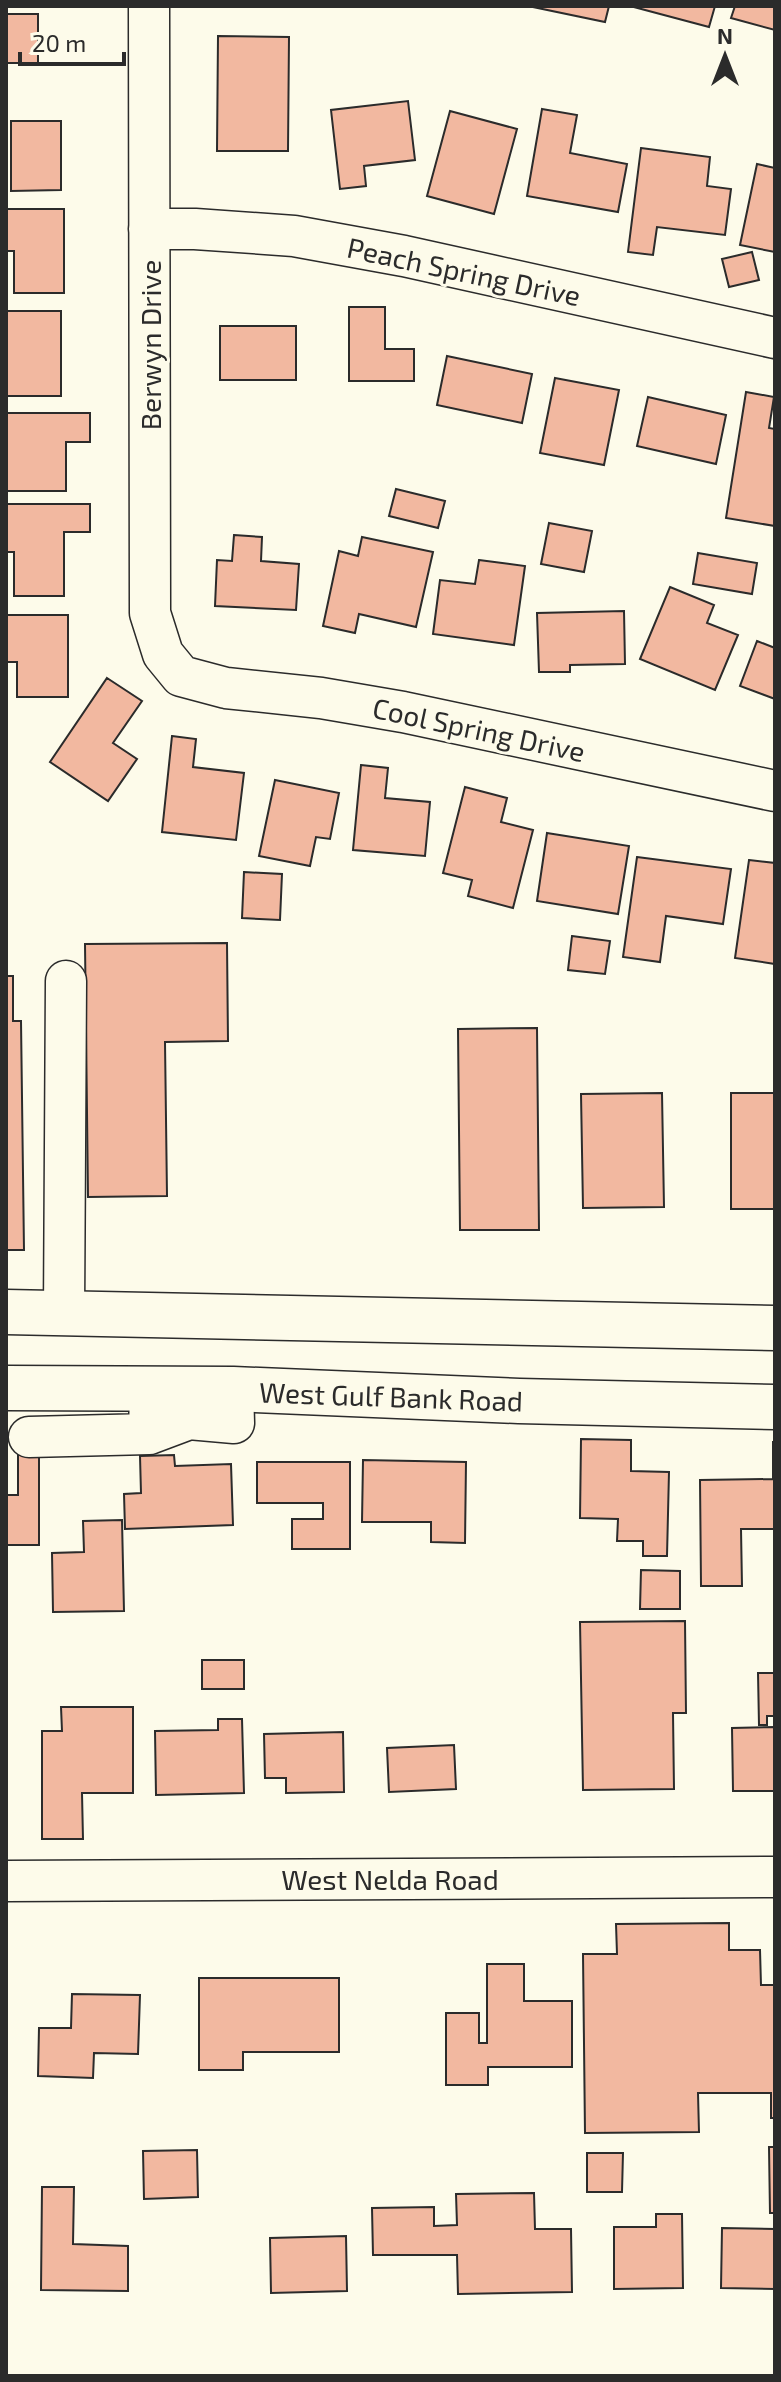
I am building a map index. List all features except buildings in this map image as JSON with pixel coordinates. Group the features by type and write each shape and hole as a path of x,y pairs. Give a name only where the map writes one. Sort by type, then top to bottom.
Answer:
{"main road":[{"path":"6,1312 775,1328"},
{"name":"West Gulf Bank Road","path":"17,1388 233,1389 519,1401 775,1407"}],"street":[{"name":"Berwyn Drive","path":"149,6 150,613 163,654 181,676"},
{"name":"Peach Spring Drive","path":"149,229 294,236 404,256 775,338"},
{"name":"Cool Spring Drive","path":"181,676 226,688 321,698 403,712 775,791"},
{"path":"64,1313 66,981"},
{"path":"17,1388 18,1437 149,1434 189,1419 234,1423 233,1389"},
{"path":"149,1434 150,1391"},
{"name":"West Nelda Road","path":"6,1881 775,1877"}]}
